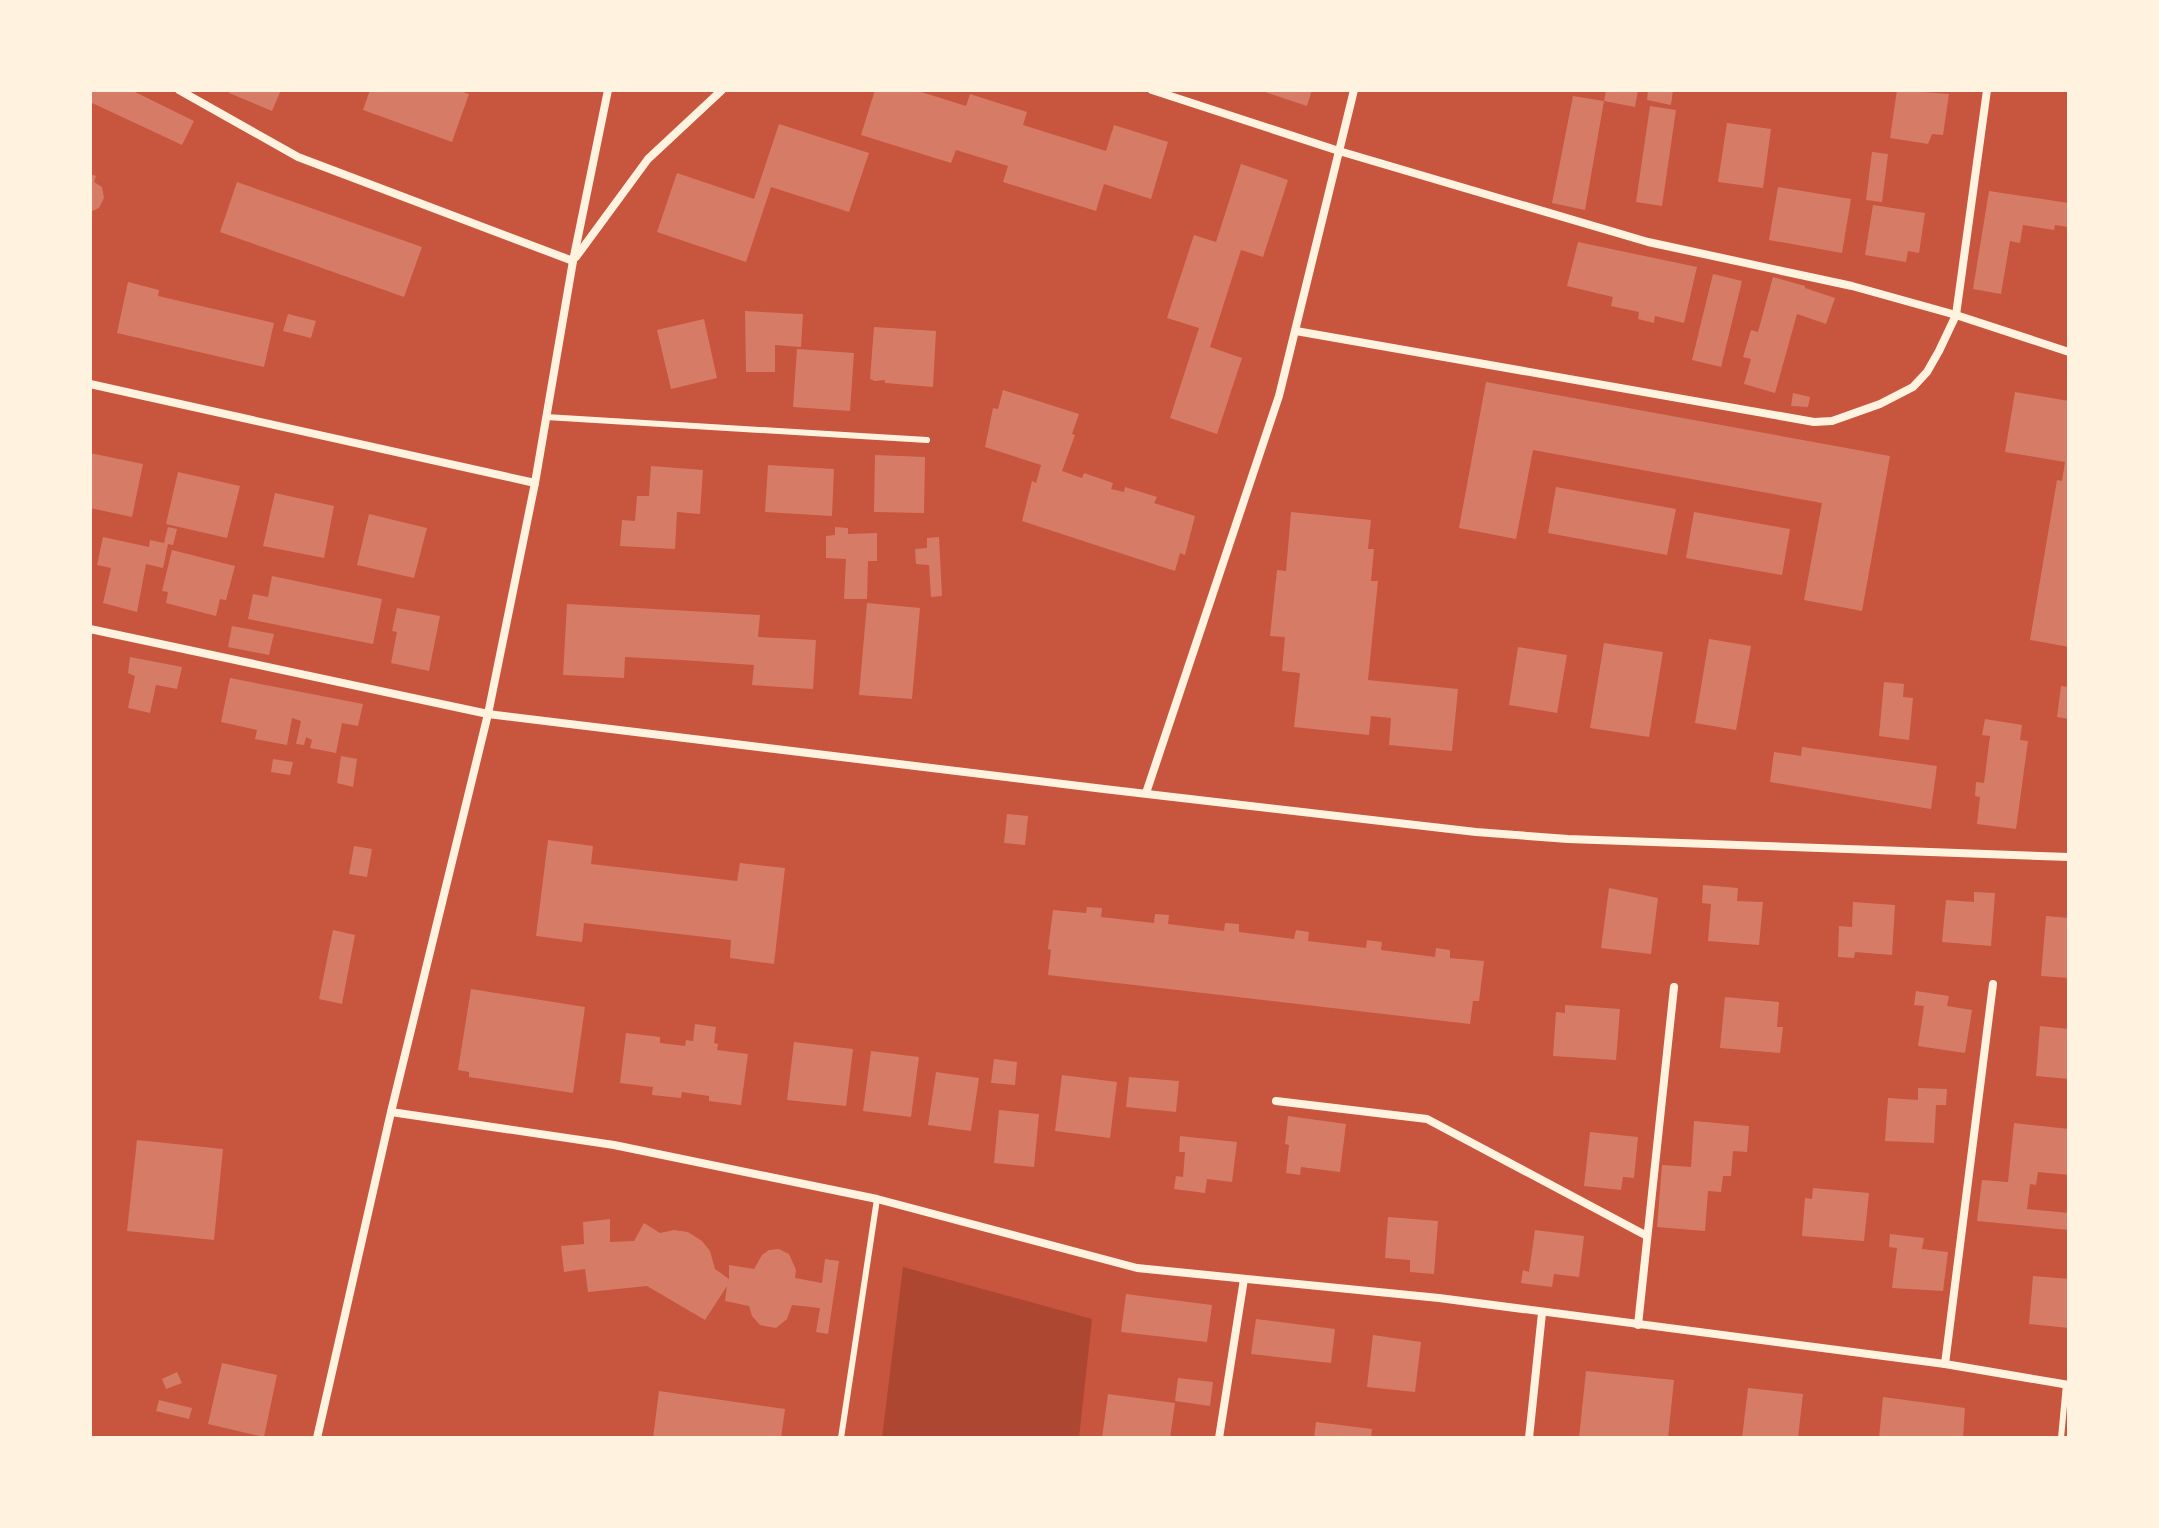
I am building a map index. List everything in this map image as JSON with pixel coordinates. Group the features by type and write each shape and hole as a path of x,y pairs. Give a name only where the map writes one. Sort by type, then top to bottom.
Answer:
{"street":[{"path":"179,90 298,157 573,261"},
{"path":"317,1438 391,1112 488,714 535,483 573,261 608,90"},
{"path":"573,261 648,159 722,90"},
{"path":"1152,90 1339,151 1648,242 1852,286 1956,315 2069,352"},
{"path":"1146,793 1279,396 1354,90"},
{"path":"1296,331 1814,422 1832,421 1880,404 1913,387 1927,372 1956,315 1987,90"},
{"path":"90,384 535,483"},
{"path":"90,629 488,714 1476,832 1568,839 2069,857"},
{"path":"1945,1364 1993,984"},
{"path":"1638,1325 1674,987"},
{"path":"1276,1101 1427,1119 1647,1236"},
{"path":"391,1112 614,1145 877,1199 1114,1263 1439,1298 1945,1364 2067,1384"},
{"path":"1219,1438 1244,1279"},
{"path":"1529,1438 1542,1313"}],"lane":[{"path":"546,417 927,440"},
{"path":"841,1438 877,1199"},
{"path":"2061,1438 2067,1384"}],"shaded area":[{"path":"903,1267 1092,1319 1079,1438 882,1438"}],"building":[{"path":"90,90 131,90 194,121 182,145 90,102"},
{"path":"230,90 281,90 272,111 229,93"},
{"path":"370,90 457,90 469,94 452,142 363,110"},
{"path":"875,90 915,90 966,106 970,94 1027,112 1023,125 1106,151 1114,125 1168,142 1151,199 1104,184 1096,211 1003,182 1008,166 956,150 951,163 861,135"},
{"path":"1259,90 1312,90 1307,106"},
{"path":"1606,90 1638,90 1635,107 1604,101"},
{"path":"1648,90 1673,90 1671,105 1647,100"},
{"path":"1897,90 1949,94 1943,135 1932,134 1928,144 1890,138"},
{"path":"1573,96 1604,101 1585,210 1552,203"},
{"path":"1650,106 1676,110 1662,206 1636,202"},
{"path":"1727,123 1771,129 1763,188 1718,182"},
{"path":"779,124 869,153 849,212 771,187 746,262 657,232 677,173 754,199"},
{"path":"1872,152 1888,154 1882,202 1866,200"},
{"path":"1241,164 1288,180 1263,257 1241,250 1210,347 1242,358 1217,434 1170,418 1199,328 1167,318 1194,235 1216,242"},
{"path":"90,174 96,176 94,182 102,187 104,198 99,208 90,212"},
{"path":"237,182 422,247 404,297 220,232"},
{"path":"1778,187 1851,199 1842,253 1769,240"},
{"path":"1989,191 2069,203 2069,227 2055,225 2054,230 2023,225 2020,243 2010,241 2001,294 1973,289"},
{"path":"1873,205 1925,213 1919,253 1908,251 1906,262 1865,255"},
{"path":"1578,242 1697,267 1684,323 1655,316 1654,323 1638,319 1639,312 1611,306 1613,297 1567,286"},
{"path":"1713,274 1742,281 1721,367 1692,360"},
{"path":"1773,277 1835,298 1826,324 1797,314 1775,393 1744,384 1751,359 1743,357 1751,330 1758,332"},
{"path":"128,282 159,290 158,296 274,323 264,367 117,333"},
{"path":"745,311 803,314 801,347 775,345 775,372 746,372"},
{"path":"288,314 316,321 311,338 283,331"},
{"path":"704,319 717,378 671,389 657,330"},
{"path":"874,327 936,331 933,387 870,379"},
{"path":"797,349 854,353 850,411 793,407"},
{"path":"1486,382 1890,456 1862,611 1804,600 1822,503 1533,450 1516,539 1459,528"},
{"path":"1003,390 1079,414 1062,471 1082,478 1084,473 1113,483 1111,489 1124,492 1125,487 1157,497 1154,503 1195,516 1185,555 1180,553 1175,571 1022,521 1032,481 1036,483 1041,465 985,447 993,408 998,409"},
{"path":"2015,392 2069,401 2069,647 2030,640 2057,480 2062,481 2065,462 2005,452"},
{"path":"1793,393 1810,397 1808,407 1791,406"},
{"path":"90,453 143,464 132,517 90,508"},
{"path":"875,455 925,457 924,513 874,512"},
{"path":"768,465 834,469 832,516 765,512"},
{"path":"651,466 703,470 700,514 677,512 675,549 620,546 622,520 635,521 637,496 649,496"},
{"path":"178,472 240,486 227,538 166,524"},
{"path":"1556,487 1676,509 1667,555 1548,533"},
{"path":"275,493 334,506 324,558 263,546"},
{"path":"1291,512 1371,520 1368,549 1374,549 1371,581 1378,581 1368,680 1458,689 1452,751 1389,745 1391,718 1371,716 1369,735 1294,727 1300,673 1282,671 1285,637 1270,636 1277,570 1286,571"},
{"path":"1694,512 1790,529 1782,575 1686,558"},
{"path":"369,514 427,528 414,578 357,565"},
{"path":"168,527 177,529 173,545 168,544 163,568 146,564 137,612 103,603 111,568 97,565 103,537 149,547 150,540 164,543"},
{"path":"835,527 848,528 848,534 877,533 877,561 868,561 867,599 844,599 846,559 826,558 826,536 835,535"},
{"path":"939,537 942,596 931,597 929,565 916,564 915,549 927,548 927,538"},
{"path":"172,550 235,566 226,600 220,599 216,616 166,603 168,592 162,591"},
{"path":"272,576 382,599 373,644 248,619 253,594 268,597"},
{"path":"867,603 920,608 912,699 859,695"},
{"path":"567,604 760,615 758,637 816,640 813,689 752,685 754,665 682,660 625,657 624,678 563,675"},
{"path":"397,608 440,616 429,671 391,663 397,632 392,631"},
{"path":"232,626 274,634 269,655 228,647"},
{"path":"1709,639 1751,646 1736,730 1695,723"},
{"path":"1604,643 1663,652 1649,737 1590,728"},
{"path":"1518,647 1567,655 1557,713 1509,705"},
{"path":"130,657 182,667 177,689 156,685 150,713 128,708 135,676 128,673"},
{"path":"230,678 363,704 358,726 342,723 336,753 310,748 312,740 306,737 304,745 296,744 301,721 292,718 287,745 255,739 257,730 221,722"},
{"path":"1884,682 1904,684 1903,697 1913,698 1909,740 1879,736"},
{"path":"2061,686 2069,687 2069,719 2057,717"},
{"path":"1985,719 2022,725 2020,740 2028,741 2016,829 1977,824 1980,797 1975,796 1976,782 1984,783 1990,736 1982,735"},
{"path":"1802,747 1937,766 1931,809 1770,782 1774,752 1801,756"},
{"path":"341,756 357,759 353,787 337,783"},
{"path":"273,759 293,762 290,775 271,772"},
{"path":"1007,814 1028,816 1025,845 1004,843"},
{"path":"548,840 593,846 591,864 737,881 740,863 785,868 774,964 730,958 731,940 584,923 582,942 536,936"},
{"path":"354,846 372,849 367,877 349,874"},
{"path":"1703,885 1738,888 1737,901 1763,902 1759,945 1708,941 1711,904 1702,903"},
{"path":"1609,888 1658,898 1651,954 1601,948"},
{"path":"1974,892 1995,893 1991,946 1942,942 1946,900 1974,902"},
{"path":"1853,902 1895,905 1892,955 1855,952 1854,958 1838,957 1839,926 1852,927"},
{"path":"1087,907 1102,908 1101,917 1154,923 1155,914 1169,915 1168,924 1224,931 1225,923 1239,924 1239,932 1294,939 1296,930 1309,932 1308,941 1366,948 1367,940 1382,942 1381,950 1435,957 1436,948 1450,950 1450,958 1484,961 1479,1001 1473,1001 1470,1024 1048,975 1053,910 1086,913"},
{"path":"2046,916 2069,918 2069,978 2041,976"},
{"path":"333,930 355,935 342,1004 319,999"},
{"path":"471,989 585,1007 573,1093 469,1077 469,1072 458,1070"},
{"path":"1916,991 1949,996 1947,1006 1972,1010 1965,1053 1918,1046 1924,1006 1914,1005"},
{"path":"1725,997 1779,1002 1777,1027 1783,1027 1780,1053 1720,1048"},
{"path":"1565,1005 1620,1009 1616,1060 1553,1056 1556,1012 1565,1013"},
{"path":"695,1024 716,1027 714,1043 718,1044 717,1050 748,1054 741,1105 709,1101 709,1096 682,1092 681,1098 652,1095 653,1087 620,1083 626,1033 660,1037 660,1043 685,1046 686,1040 693,1041"},
{"path":"2040,1026 2069,1029 2069,1079 2036,1076"},
{"path":"794,1042 853,1049 846,1106 787,1100"},
{"path":"871,1051 919,1057 911,1117 863,1111"},
{"path":"994,1059 1017,1062 1015,1085 991,1083"},
{"path":"936,1072 979,1078 971,1131 928,1125"},
{"path":"1062,1075 1117,1082 1110,1138 1055,1131"},
{"path":"1129,1077 1179,1081 1176,1112 1126,1107"},
{"path":"1918,1088 1947,1089 1946,1105 1936,1105 1934,1143 1885,1141 1888,1098 1918,1100"},
{"path":"999,1110 1039,1114 1034,1167 994,1163"},
{"path":"1288,1116 1346,1124 1340,1172 1301,1167 1300,1175 1286,1173"},
{"path":"1694,1121 1749,1126 1747,1152 1733,1151 1731,1176 1723,1176 1721,1192 1708,1191 1705,1231 1657,1227 1662,1165 1691,1167"},
{"path":"2014,1123 2069,1129 2069,1175 2038,1172 2036,1185 2030,1184 2027,1209 2069,1213 2069,1230 1977,1221 1982,1180 2008,1182"},
{"path":"1590,1132 1638,1137 1634,1178 1623,1177 1621,1190 1584,1186"},
{"path":"1180,1136 1237,1142 1232,1182 1207,1179 1205,1193 1174,1189 1176,1176 1183,1177 1185,1152 1179,1152"},
{"path":"137,1140 223,1149 214,1240 127,1231"},
{"path":"1813,1188 1869,1193 1864,1241 1802,1236 1805,1198 1812,1199"},
{"path":"1388,1217 1438,1221 1434,1274 1410,1272 1410,1260 1385,1258"},
{"path":"610,1219 610,1242 634,1241 644,1223 660,1233 674,1230 688,1232 702,1241 710,1251 715,1269 729,1279 729,1265 754,1269 769,1250 779,1249 789,1254 796,1270 795,1278 822,1283 825,1259 839,1261 828,1334 816,1332 820,1308 792,1305 787,1319 776,1328 760,1325 752,1316 749,1306 725,1301 727,1286 705,1320 647,1286 588,1292 585,1269 564,1272 561,1246 584,1244 583,1222"},
{"path":"1535,1230 1584,1236 1579,1277 1554,1274 1552,1287 1521,1283 1523,1270 1529,1272"},
{"path":"1890,1234 1924,1238 1922,1249 1948,1252 1943,1291 1892,1288 1897,1248 1889,1247"},
{"path":"2033,1276 2069,1279 2069,1328 2029,1324"},
{"path":"1126,1294 1212,1305 1207,1342 1121,1332"},
{"path":"1256,1319 1335,1329 1331,1363 1251,1354"},
{"path":"1373,1335 1421,1342 1415,1392 1367,1387"},
{"path":"222,1363 277,1375 264,1437 208,1424"},
{"path":"1586,1371 1674,1380 1668,1438 1579,1438"},
{"path":"177,1372 182,1383 166,1389 162,1379"},
{"path":"1178,1378 1213,1382 1210,1406 1175,1401"},
{"path":"1748,1388 1803,1394 1798,1438 1742,1438"},
{"path":"659,1391 785,1409 781,1438 653,1438"},
{"path":"1108,1394 1175,1403 1170,1438 1102,1438"},
{"path":"1883,1397 1965,1408 1963,1438 1879,1438"},
{"path":"159,1400 192,1408 189,1419 156,1411"},
{"path":"1316,1422 1372,1429 1371,1438 1314,1438"}]}
